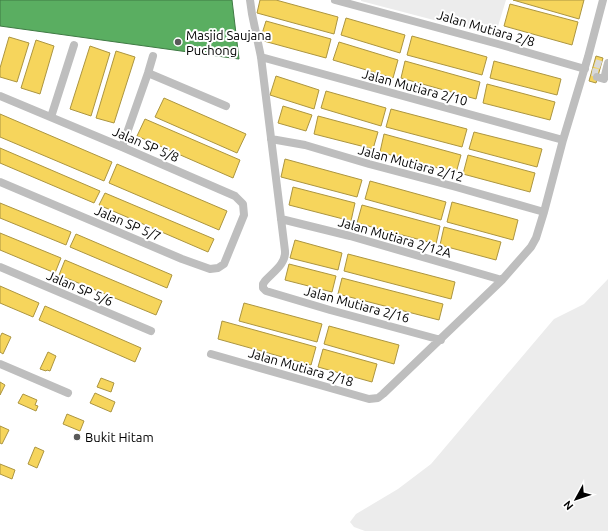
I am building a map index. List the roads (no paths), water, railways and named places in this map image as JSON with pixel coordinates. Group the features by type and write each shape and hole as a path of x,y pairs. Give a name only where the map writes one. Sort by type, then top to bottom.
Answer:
{"street":[{"path":"250,0 261,57 281,219"},
{"name":"Jalan Mutiara 2/8","path":"335,0 596,68"},
{"path":"441,340 502,280 531,247 536,238 563,140 596,68 603,0"},
{"path":"51,117 74,45"},
{"path":"122,147 154,56"},
{"name":"Jalan Mutiara 2/10","path":"261,57 563,140"},
{"path":"148,73 226,106"},
{"name":"Jalan SP 5/8","path":"0,96 235,196 243,204 244,215 233,241"},
{"name":"Jalan Mutiara 2/12","path":"271,139 305,145 544,212"},
{"name":"Jalan SP 5/7","path":"0,182 182,259 210,269 218,268 224,264 233,241"},
{"name":"Jalan Mutiara 2/12A","path":"281,219 350,236 502,280"},
{"name":"Jalan Mutiara 2/16","path":"281,219 285,256 283,262 263,284 263,288 266,291 441,340"},
{"name":"Jalan SP 5/6","path":"0,267 151,331"},
{"name":"Jalan Mutiara 2/18","path":"211,354 370,399 378,398 384,394 441,340"},
{"path":"0,364 68,393"}],"tunnel":[{"path":"595,63 601,65"},
{"path":"592,72 598,73"}],"place":[{"name":"Masjid Saujana Puchong","path":"178,42"},
{"name":"Bukit Hitam","path":"77,437"}]}
